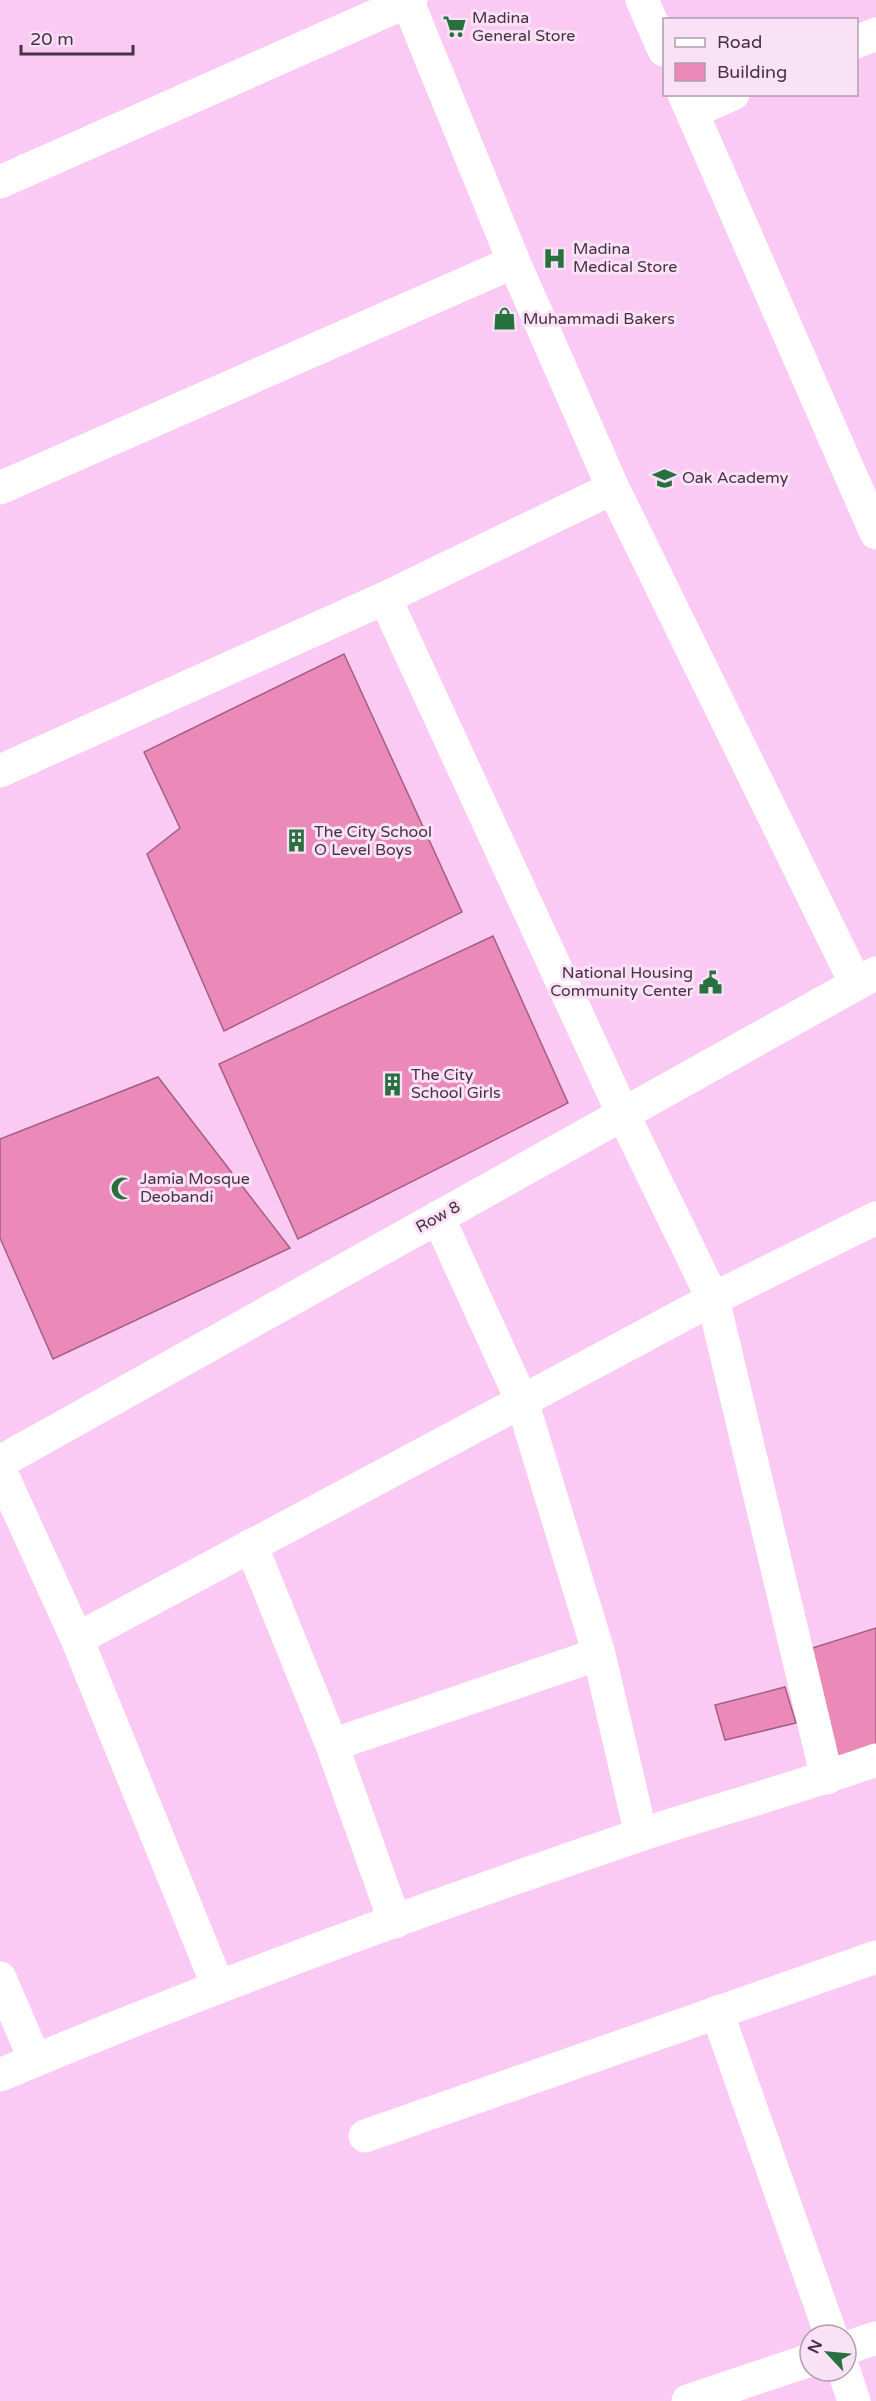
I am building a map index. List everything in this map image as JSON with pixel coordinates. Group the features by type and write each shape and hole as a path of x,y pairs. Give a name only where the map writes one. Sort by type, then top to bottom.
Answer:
{"street":[{"path":"0,182 409,0 514,262 613,488 866,979"},
{"path":"642,0 663,48"},
{"path":"858,41 876,34"},
{"path":"723,96 688,103 876,533"},
{"path":"0,488 514,262"},
{"path":"0,771 385,598 613,488"},
{"path":"385,598 623,1114 713,1299 826,1778"},
{"name":"Row 8","path":"0,1462 866,979"},
{"path":"438,1216 522,1401 599,1654 641,1835"},
{"path":"77,1639 713,1299 876,1218"},
{"path":"0,1470 77,1639 218,1986"},
{"path":"251,1545 332,1745 395,1922"},
{"path":"332,1745 599,1654"},
{"path":"0,2075 218,1986 395,1922 641,1835 826,1778 876,1760"},
{"path":"365,2136 876,1957"},
{"path":"0,1978 35,2060"},
{"path":"717,2013 827,2323"},
{"path":"858,2344 876,2338"},
{"path":"688,2401 798,2364"},
{"path":"848,2383 854,2401"}],"building":[{"name":"The City School O Level Boys","path":"344,654 462,912 224,1031 147,854 180,828 144,752"},
{"name":"The City School Girls","path":"493,936 568,1103 298,1239 219,1064"},
{"name":"Jamia Mosque Deobandi","path":"158,1077 290,1248 53,1359 0,1238 0,1139"},
{"path":"876,1628 876,1756 826,1777 806,1650"},
{"path":"785,1687 796,1723 725,1740 715,1705"}],"place":[{"name":"Madina General Store","path":"454,27"},
{"name":"Madina Medical Store","path":"555,258"},
{"name":"Muhammadi Bakers","path":"505,319"},
{"name":"Oak Academy","path":"664,478"},
{"name":"The City School O Level Boys","path":"296,841"},
{"name":"National Housing Community Center","path":"711,982"},
{"name":"The City School Girls","path":"393,1084"},
{"name":"Jamia Mosque Deobandi","path":"122,1188"}]}
